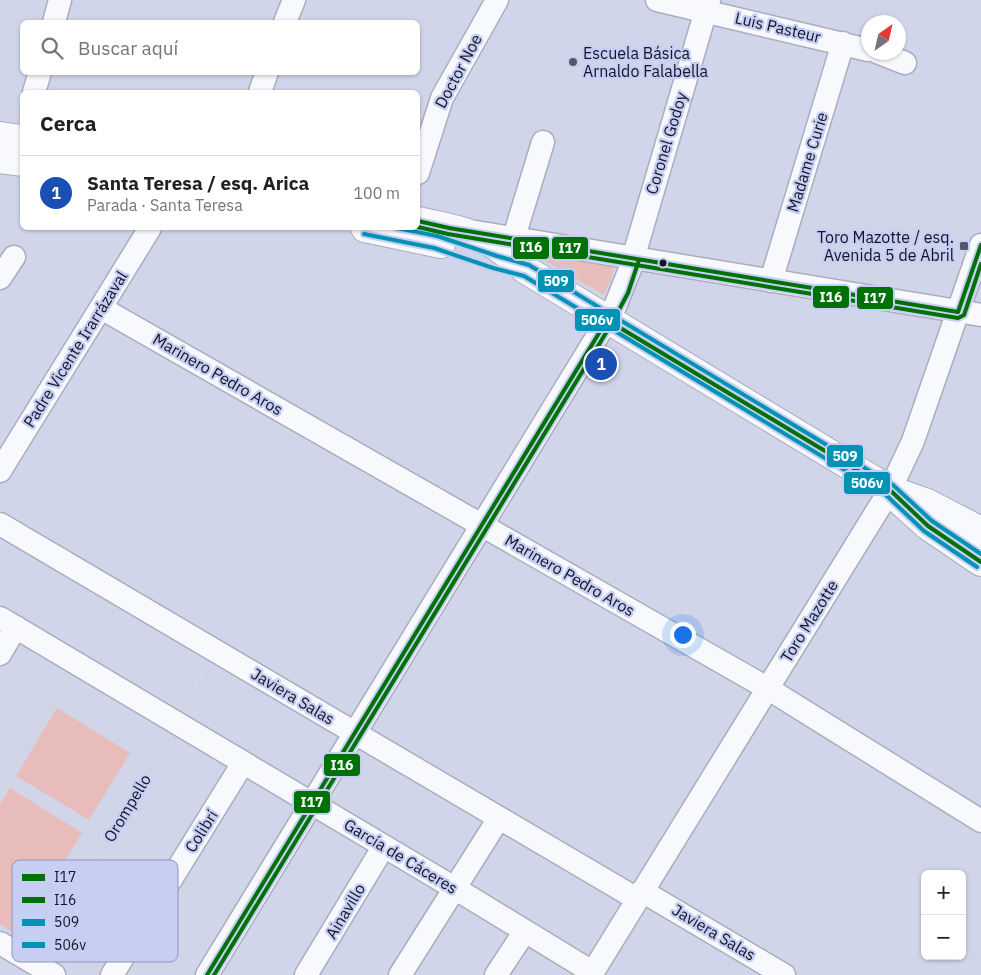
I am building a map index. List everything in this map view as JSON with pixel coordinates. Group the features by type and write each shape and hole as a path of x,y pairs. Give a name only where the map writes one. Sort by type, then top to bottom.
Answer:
{"main road":[{"path":"420,221 469,233 490,242 526,270 890,490 927,503 981,531"},
{"path":"376,230 425,239 503,266 526,270"},
{"path":"890,490 928,526 981,562"}],"street":[{"path":"55,20 60,0"},
{"path":"286,20 294,0"},
{"name":"Doctor Noe","path":"420,167 442,98 497,0"},
{"name":"Luis Pasteur","path":"657,0 707,5 861,48"},
{"name":"Coronel Godoy","path":"207,975 607,320 622,290 633,258 707,5"},
{"name":"Madame Curie","path":"771,281 843,42"},
{"path":"897,60 905,63"},
{"path":"35,90 39,75"},
{"path":"261,90 266,75"},
{"path":"514,237 543,142"},
{"path":"449,228 514,237 981,315"},
{"name":"Padre Vicente Irarrázaval","path":"0,471 149,230"},
{"name":"Toro Mazotte","path":"592,974 890,490 912,441 981,245"},
{"path":"0,278 14,257"},
{"name":"Marinero Pedro Aros","path":"100,308 767,688 981,822"},
{"name":"Javiera Salas","path":"0,524 499,818 784,975"},
{"path":"0,654 8,622"},
{"name":"García de Cáceres","path":"8,622 456,889 592,974"},
{"name":"Colibrí","path":"178,869 244,763"},
{"path":"400,975 499,818"},
{"name":"Ainavillo","path":"306,975 384,846"},
{"path":"496,975 524,930"},
{"path":"0,943 12,950"},
{"path":"32,962 44,969"},
{"name":"Colibrí","path":"112,975 120,962"}],"path":[{"path":"0,791 123,596"},
{"name":"Orompello","path":"103,860 178,723 219,653"}],"shaded area":[{"path":"519,246 614,263 612,277 604,295"},
{"path":"57,708 130,753 89,820 16,776"},
{"path":"10,788 82,833 65,860 12,860 12,932 0,924 0,804"}],"transit line":[{"name":"I17","path":"420,221 449,228 958,312 981,245"},
{"name":"I16","path":"420,227 448,234 958,318 964,315 981,264"},
{"name":"509","path":"407,230 437,236 529,265 893,485 932,521 981,554"},
{"name":"506v","path":"364,234 434,248 493,268 524,276 886,495 924,531 977,567"},
{"name":"I16","path":"214,975 612,323 628,293 639,260"},
{"name":"I17","path":"207,975 607,320 890,490 928,526 981,562"}],"place":[{"name":"Escuela Básica Arnaldo Falabella","path":"573,62"},
{"name":"Toro Mazotte / esq. Avenida 5 de Abril","path":"964,246"},
{"name":"Santa Teresa / esq. Arica","path":"601,364"}]}
